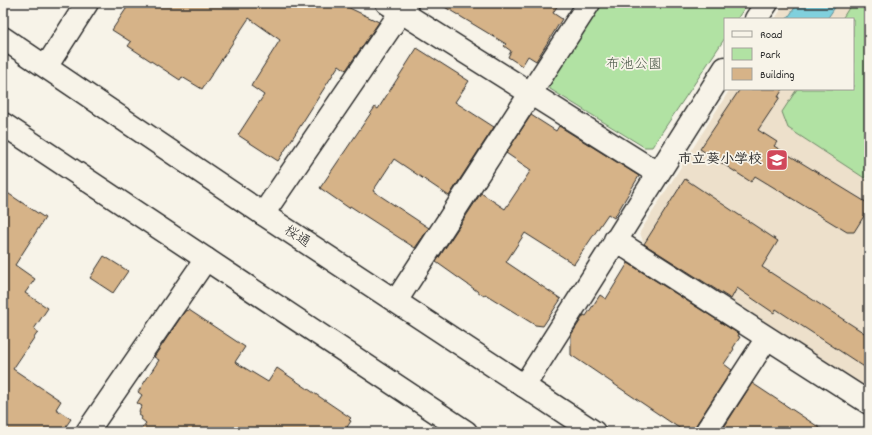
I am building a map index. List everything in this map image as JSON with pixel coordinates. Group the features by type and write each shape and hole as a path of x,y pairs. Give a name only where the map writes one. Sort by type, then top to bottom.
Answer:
{"street":[{"path":"46,67 86,3"},
{"path":"396,302 588,3"},
{"path":"757,18 767,3"},
{"path":"262,214 398,6 530,94 657,174"},
{"name":"桜通","path":"3,38 262,214 594,432"},
{"path":"524,386 724,70"},
{"path":"3,124 463,431"},
{"path":"615,240 869,403"},
{"path":"87,432 206,259"},
{"path":"706,432 767,338"}],"shaded area":[{"name":"市立葵小学校","path":"785,3 869,3 869,389 643,242 640,232 729,90 854,90 854,18 776,18"}],"green space":[{"name":"布池公園","path":"602,3 748,3 738,18 724,18 724,39 652,147 644,147 550,89 549,84"},
{"path":"852,3 869,3 869,181 788,128 782,112 796,90 854,90 854,18 843,18"}],"water":[{"path":"798,3 838,3 828,18 788,18"}],"building":[{"path":"130,3 339,3 379,22 346,70 339,65 278,161 238,135 264,95 251,86 280,40 249,18 202,89 182,77 180,80 128,46 131,42 112,30"},
{"path":"438,3 559,3 553,13 562,19 536,61 528,56 522,66 508,57 511,51 504,46 506,44"},
{"path":"417,48 469,81 455,102 494,127 449,196 394,159 373,191 429,228 415,248 350,206 349,208 320,188 375,107 378,109"},
{"path":"739,90 782,90 778,97 780,97 758,130 777,142 774,146 869,204 869,208 854,232 847,232 755,176 751,182 700,149"},
{"path":"531,115 556,131 559,126 639,176 614,218 608,214 574,264 525,233 506,262 561,299 543,326 535,325 485,294 484,296 436,262 481,193 505,209 531,170 506,153"},
{"path":"685,179 778,241 762,267 869,336 869,370 776,309 774,313 737,288 731,299 644,244"},
{"path":"3,190 45,218 15,265 35,279 25,293 48,308 34,329 38,332 13,369 61,401 56,409 71,419 62,432 3,432"},
{"path":"104,256 128,271 113,293 90,278"},
{"path":"628,263 739,334 738,336 740,337 733,348 734,349 724,364 732,370 696,425 694,432 685,432 571,355 571,335 584,315 586,316 600,295 606,299"},
{"path":"189,310 245,347 235,362 268,382 277,368 351,418 349,420 351,421 344,432 139,432 146,423 139,415 139,411 142,406 137,403 142,395 138,392 159,360 154,357 185,311"},
{"path":"752,383 826,432 721,432"}],"place":[{"name":"市立葵小学校","path":"777,160"}]}
